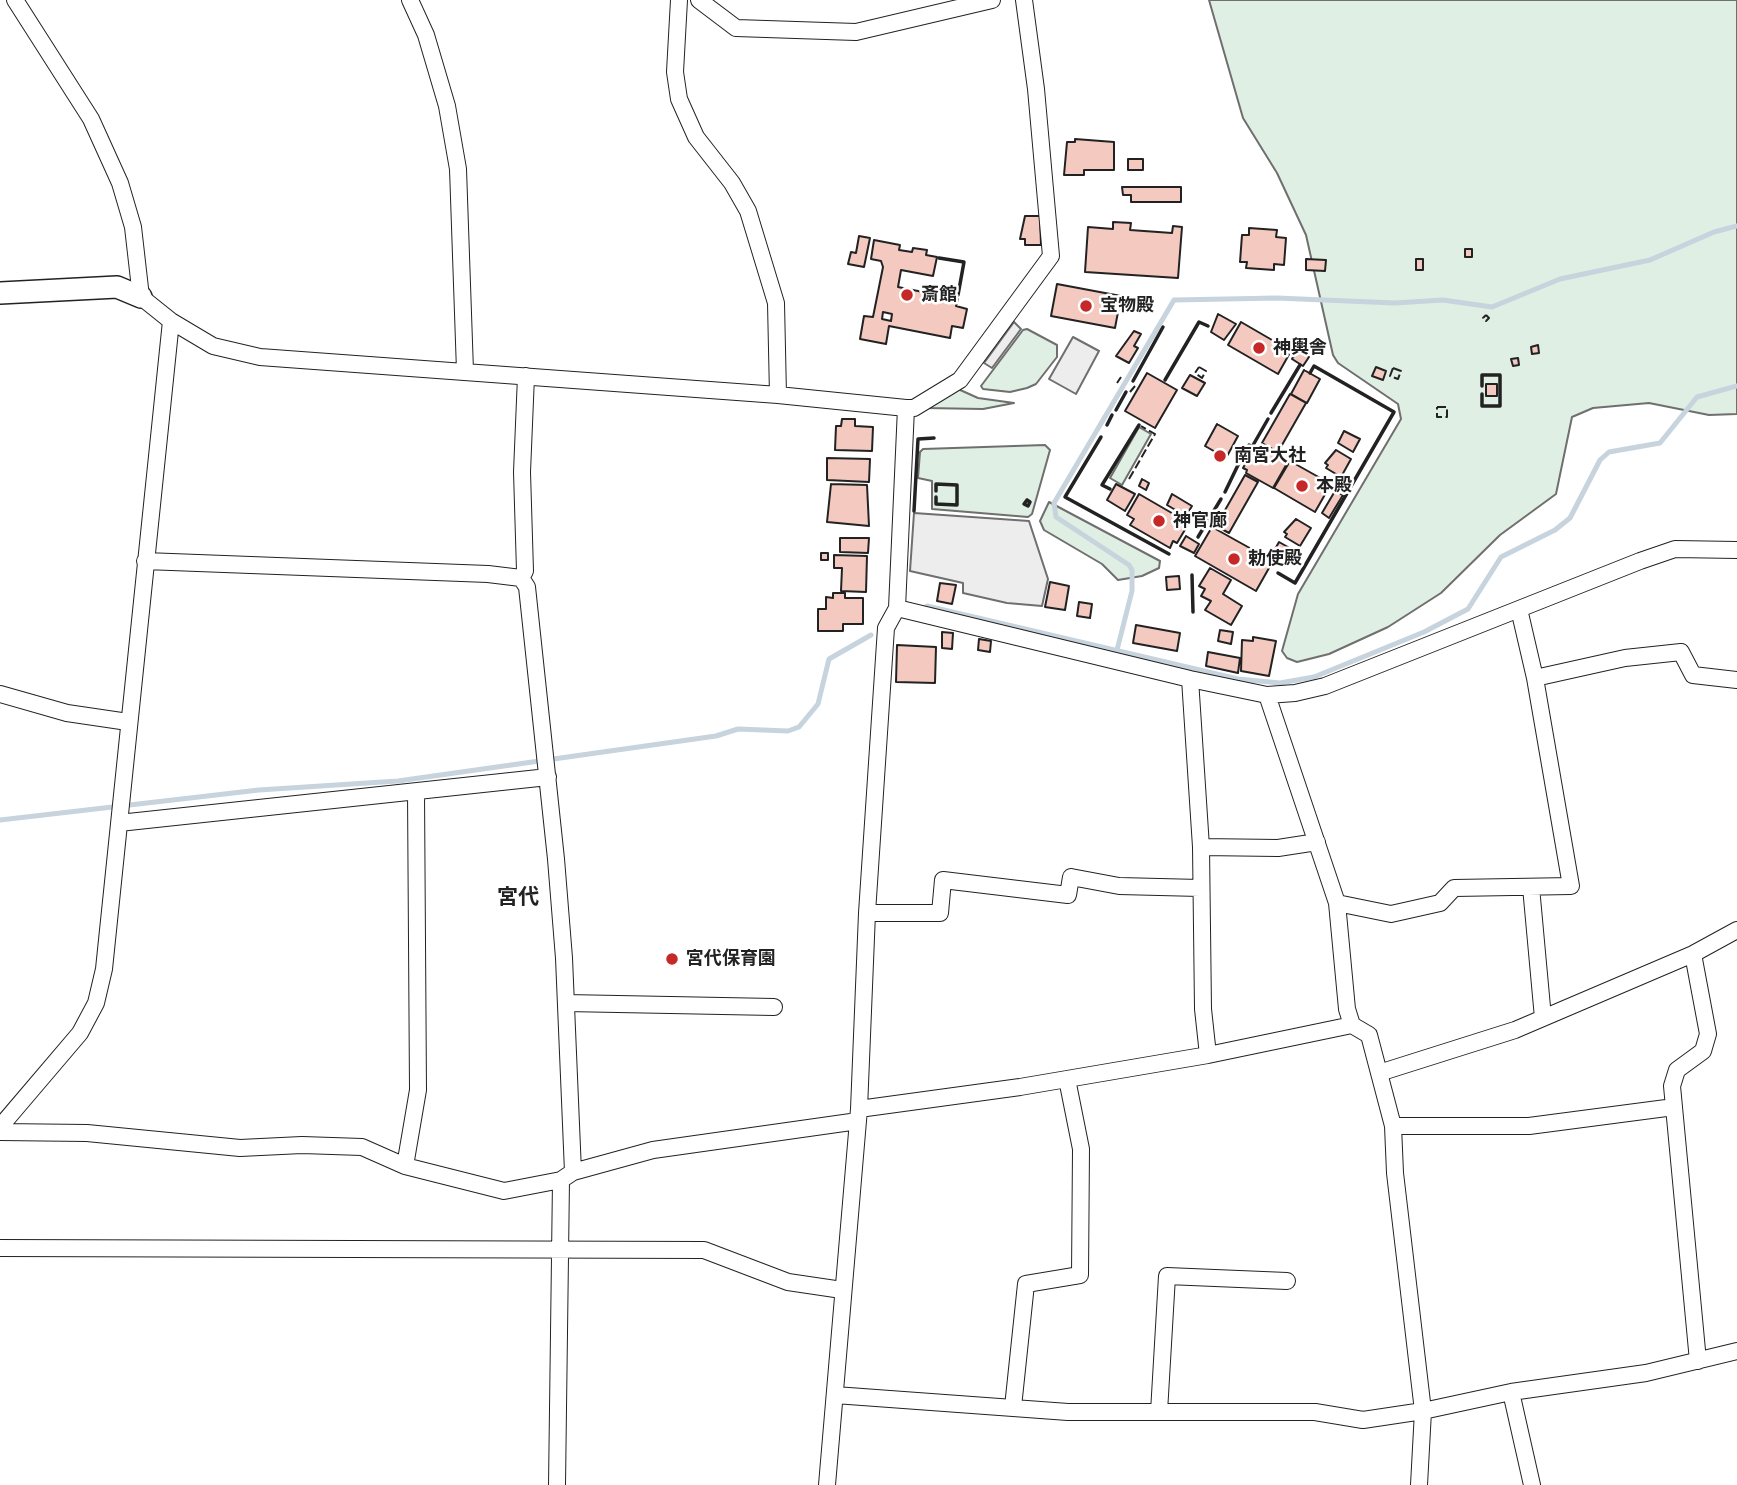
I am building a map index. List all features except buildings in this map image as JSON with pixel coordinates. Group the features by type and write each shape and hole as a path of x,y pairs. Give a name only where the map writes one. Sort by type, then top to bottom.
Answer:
{"street":[{"path":"15,0 91,119 120,183 133,227 141,297"},
{"path":"410,0 426,35 447,106 458,169 465,371"},
{"path":"680,0 675,72 679,99 696,137 732,183 748,211 776,303 778,395"},
{"path":"699,0 736,28 856,32 992,0"},
{"path":"0,293 117,287 141,297 171,321 213,346 260,358 465,371 914,408 960,380 1051,256 1036,89 1024,0"},
{"path":"0,1127 80,1033 96,1003 104,970 171,321"},
{"path":"521,578 525,570 522,472 526,376"},
{"path":"827,1485 858,1115 867,913 887,628 897,608 905,408"},
{"path":"897,608 1267,695 1295,693 1325,686 1675,549 1737,550"},
{"path":"145,561 521,578"},
{"path":"521,578 527,587 533,666 547,766 566,1003 567,1176 558,1248 557,1485"},
{"path":"1337,903 1391,914 1440,903 1454,888 1571,886 1535,678 1519,610"},
{"path":"1535,678 1625,658 1681,652 1693,675 1737,680"},
{"path":"1190,679 1201,847 1203,1009 1208,1055"},
{"path":"0,694 67,713 128,722"},
{"path":"1267,695 1337,903 1347,1009 1352,1025 1369,1035 1393,1126 1395,1173 1423,1412 1419,1485"},
{"path":"120,810 416,793 547,766"},
{"path":"405,1166 418,1090 416,793"},
{"path":"1201,847 1278,848 1317,842"},
{"path":"867,913 940,913 943,880 1068,895 1071,877 1119,886 1200,888"},
{"path":"1531,887 1543,1018"},
{"path":"1379,1073 1460,1049 1543,1018 1693,954 1737,930"},
{"path":"1693,954 1708,1034 1703,1051 1677,1070 1672,1086 1698,1361"},
{"path":"566,1003 774,1007"},
{"path":"0,1132 87,1133 240,1148 302,1145 362,1147 405,1166 504,1191 567,1176 653,1150 1208,1055 1352,1025"},
{"path":"1013,1407 1026,1283 1080,1275 1082,1149 1067,1079"},
{"path":"1393,1126 1529,1126 1674,1107"},
{"path":"0,1248 704,1250 788,1282 842,1290"},
{"path":"1159,1412 1167,1276 1287,1280"},
{"path":"835,1395 1068,1412 1315,1412 1363,1420 1423,1412 1511,1392 1646,1373 1737,1351"},
{"path":"1511,1392 1532,1485"}],"green space":[{"path":"1209,0 1737,0 1737,414 1709,415 1649,403 1593,408 1572,417 1556,494 1500,535 1441,593 1388,627 1329,654 1297,662 1287,658 1282,651 1298,594 1401,419 1398,404 1338,363 1333,355 1306,235 1277,173 1243,118"},
{"path":"1027,329 1057,345 1057,357 1036,384 1027,388 1010,392 983,389 981,386 1023,330"},
{"path":"958,389 978,398 1014,403 983,409 925,408"},
{"path":"1139,427 1151,434 1122,485 1110,478"},
{"path":"1045,445 1050,450 1032,514 1028,517 932,509 932,481 918,478 920,452 923,449"},
{"path":"1049,502 1160,561 1159,568 1142,576 1118,580 1102,564 1044,530 1040,521"}],"shaded area":[{"path":"1014,322 1021,329 992,368 984,363"},
{"path":"1073,337 1099,351 1076,394 1049,379"},
{"path":"914,513 1029,521 1048,579 1042,606 1007,603 963,593 963,583 910,571"}],"waterway":[{"path":"1117,650 1132,591 1132,570 1129,565 1056,517 1054,503 1174,300 1277,298 1395,303 1443,300 1492,307 1560,279 1650,260 1714,232 1737,226"},
{"path":"924,608 927,606 1238,679 1280,683 1314,677 1424,632 1468,609 1501,557 1555,530 1570,518 1600,460 1609,452 1660,443 1697,397 1737,386"},
{"path":"0,820 259,790 398,781 716,736 738,729 788,731 799,727 818,704 829,659 871,635"}],"fence":[{"path":"1486,315 1489,318 1486,321 1483,318 1486,315"},
{"path":"1199,367 1206,371 1202,378 1195,373 1199,367"},
{"path":"1393,368 1401,371 1398,379 1390,376 1393,368"},
{"path":"1117,383 1121,377"},
{"path":"1130,392 1135,386"},
{"path":"1437,407 1447,407 1447,417 1437,417 1437,407"},
{"path":"1129,479 1155,434 1141,426"}],"wall":[{"path":"939,258 964,262 958,295"},
{"path":"1165,380 1199,322 1208,326"},
{"path":"1133,381 1163,327"},
{"path":"1271,413 1300,365"},
{"path":"1278,573 1295,583 1394,412 1314,366 1310,373"},
{"path":"1482,386 1482,375 1500,375 1500,406 1482,406 1482,394"},
{"path":"1116,410 1126,392"},
{"path":"1107,425 1112,415"},
{"path":"1249,445 1252,447 1268,419"},
{"path":"1110,489 1102,485 1139,425"},
{"path":"1101,437 1065,497 1169,554"},
{"path":"914,511 918,439 934,438"},
{"path":"1225,492 1239,463"},
{"path":"936,491 936,484 957,485 957,505 936,504 936,497"},
{"path":"1198,537 1221,499"},
{"path":"1027,500 1030,502 1028,506 1024,504 1027,500"},
{"path":"1192,575 1193,612"}],"place":[{"name":"斎館","path":"907,295"},
{"name":"宝物殿","path":"1086,306"},
{"name":"神輿舎","path":"1259,348"},
{"name":"南宮大社","path":"1220,456"},
{"name":"本殿","path":"1302,486"},
{"name":"神官廊","path":"1159,521"},
{"name":"勅使殿","path":"1234,559"},
{"name":"宮代保育園","path":"672,959"}],"district":[{"name":"宮代","path":"518,898"}]}
